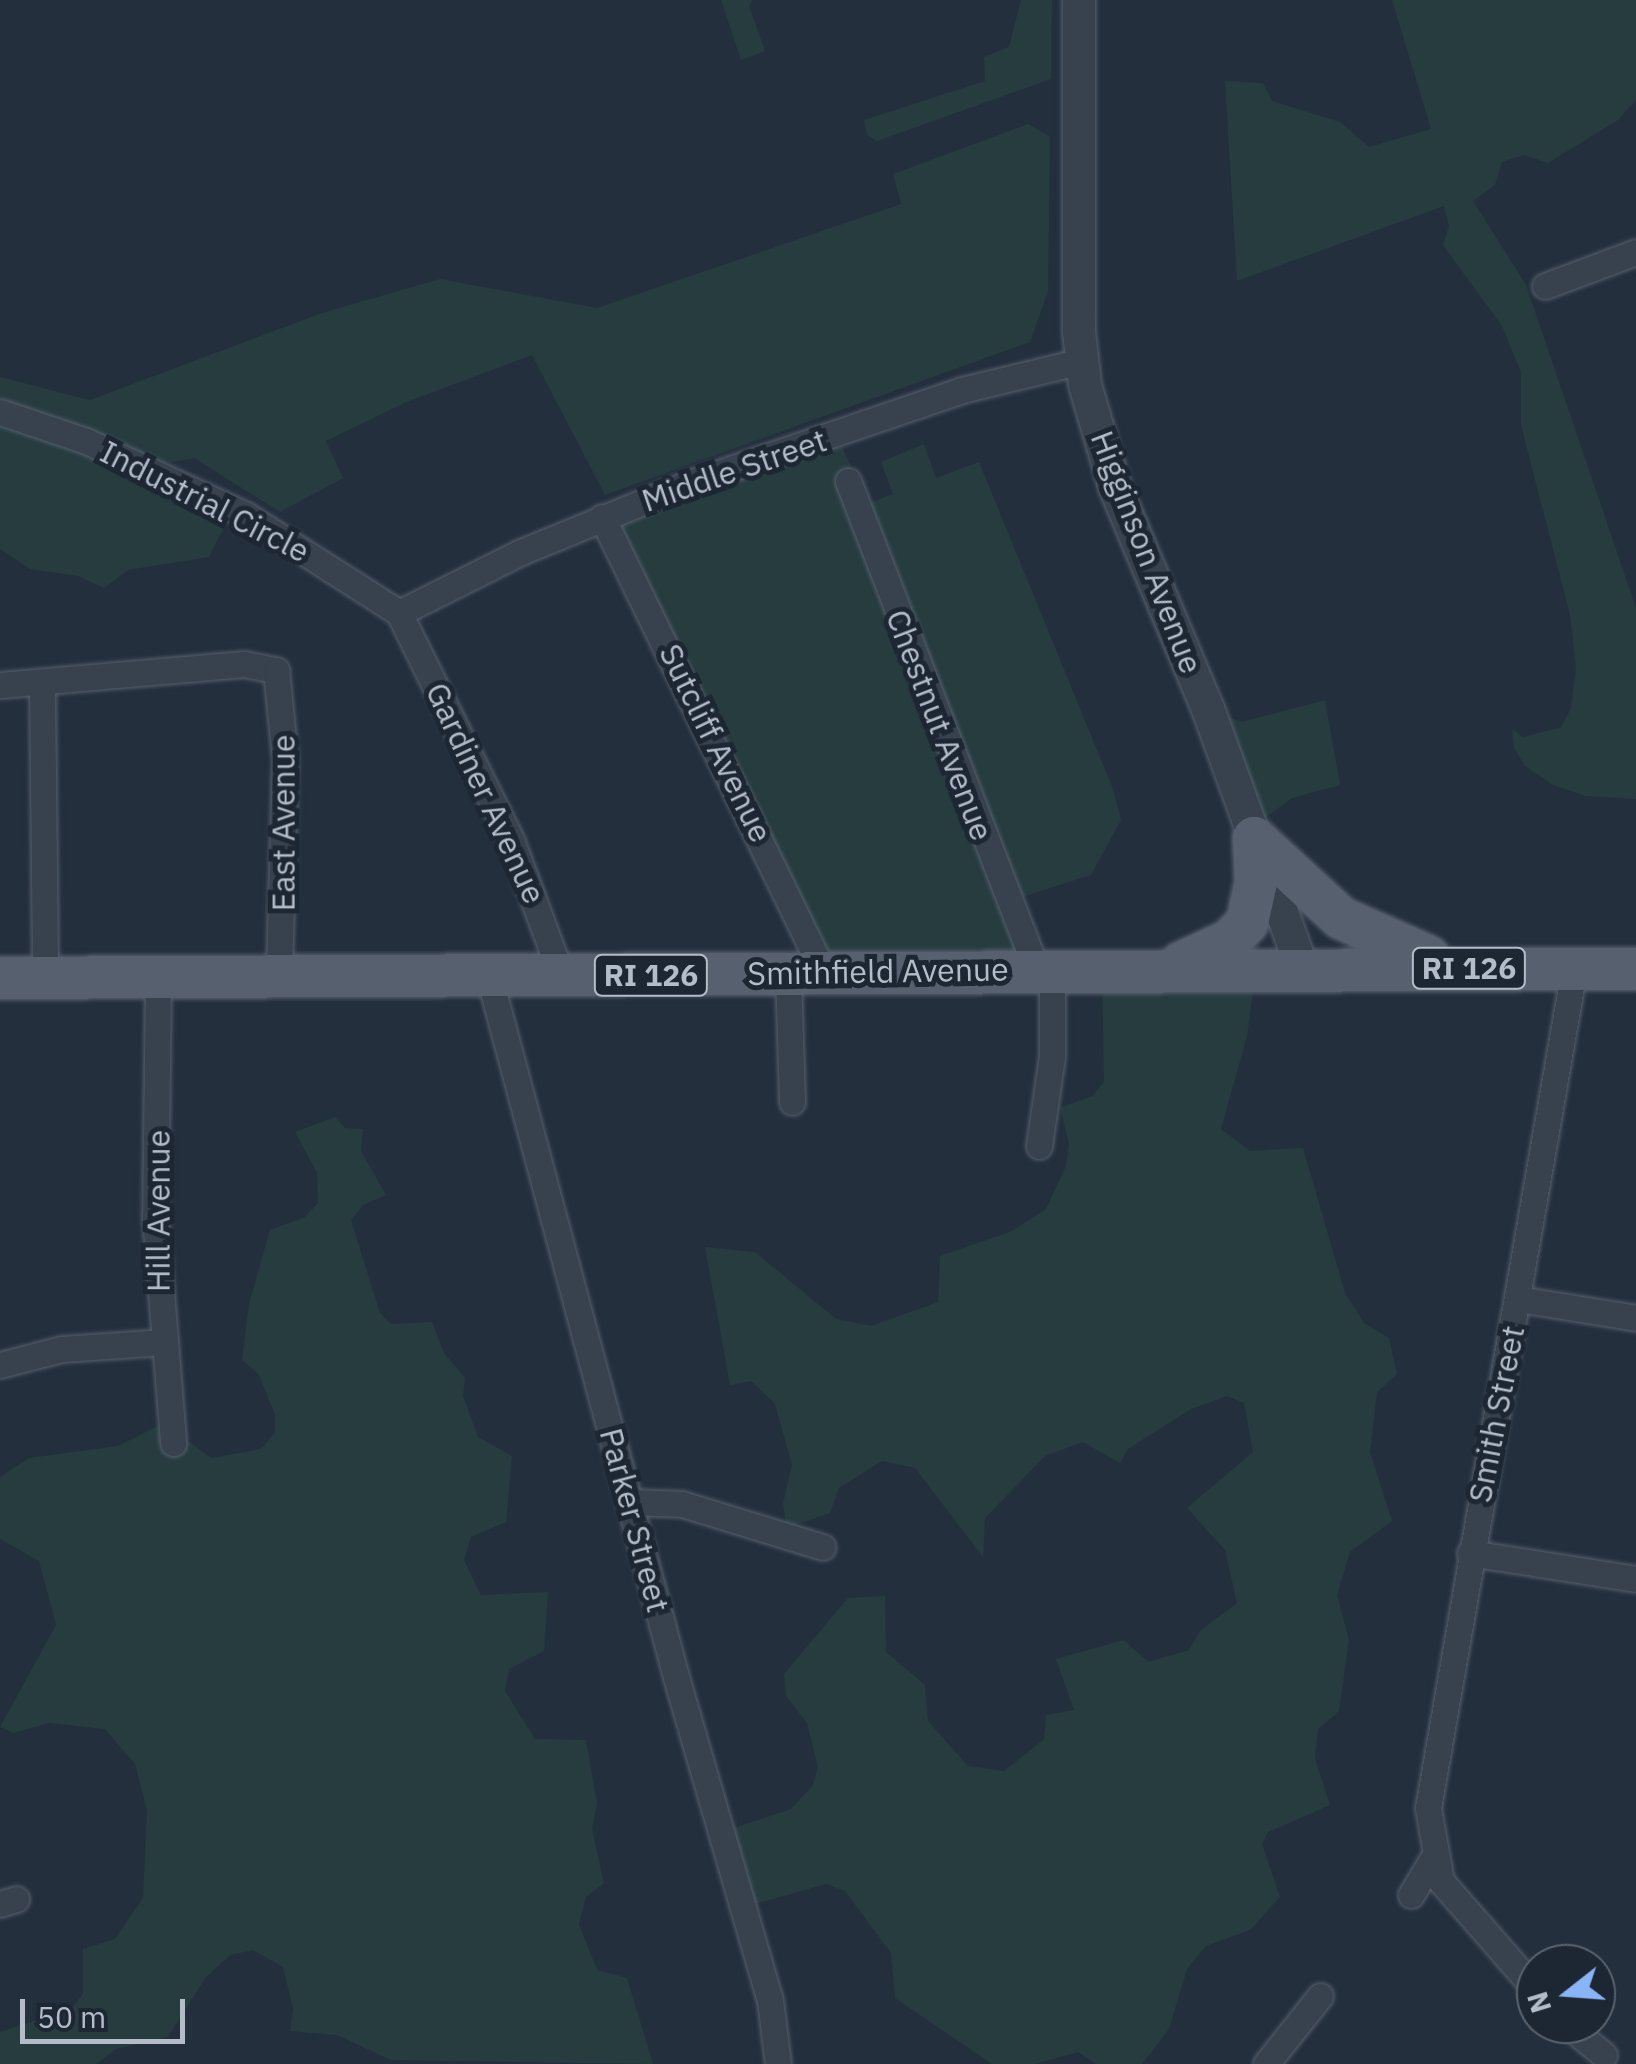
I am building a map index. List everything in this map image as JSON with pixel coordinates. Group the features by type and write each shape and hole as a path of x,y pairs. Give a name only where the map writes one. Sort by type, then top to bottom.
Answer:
{"main road":[{"path":"1254,838 1352,925 1463,968"},
{"path":"1164,968 1214,950 1246,922 1256,882 1254,838"},
{"name":"Smithfield Avenue","path":"0,978 562,977 1044,968 1636,969"}],"street":[{"name":"Higginson Avenue","path":"1079,0 1082,361 1115,486 1208,709 1302,967"},
{"path":"1545,286 1636,252"},
{"name":"Middle Street","path":"399,613 602,517 962,390 1082,361"},
{"name":"Industrial Circle","path":"0,412 86,441 246,515 399,613"},
{"name":"Chestnut Avenue","path":"848,481 1044,968"},
{"name":"Sutcliff Avenue","path":"602,517 806,972"},
{"name":"Gardiner Avenue","path":"399,613 512,842 562,977"},
{"name":"East Avenue","path":"42,682 264,664 276,670 285,758 280,977"},
{"path":"0,685 42,682 45,978"},
{"path":"1039,1146 1052,1056 1044,968"},
{"name":"Smith Street","path":"1433,1858 1428,1808 1433,1751 1518,1299 1574,970"},
{"path":"792,1102 806,972"},
{"name":"Parker Street","path":"488,976 770,2000 778,2064"},
{"name":"Hill Avenue","path":"158,980 155,1217 172,1442"},
{"path":"1518,1299 1636,1318"},
{"path":"0,1366 62,1350 165,1342"},
{"path":"631,1502 682,1504 823,1546"},
{"path":"1470,1553 1636,1580"},
{"path":"1411,1895 1433,1858"},
{"path":"1433,1858 1454,1900 1516,1968"},
{"path":"1266,2064 1320,1996"},
{"path":"1591,2044 1604,2055"}],"green space":[{"path":"721,0 753,0 749,6 765,51 741,60"},
{"path":"1021,0 1052,0 1051,79 877,141 867,135 864,120 985,81 984,57 1009,47"},
{"path":"1392,0 1636,0 1636,100 1618,120 1548,163 1524,155 1502,162 1495,185 1473,201 1526,285 1636,608 1636,799 1585,796 1553,785 1525,766 1514,748 1512,729 1523,737 1561,727 1571,708 1576,667 1570,615 1521,425 1521,372 1502,326 1443,245 1449,226 1444,206 1237,281 1225,81 1263,83 1272,101 1340,122 1369,147 1431,129"},
{"path":"1028,124 1050,137 1048,291 1030,342 605,495 532,355 404,403 326,441 343,478 280,512 194,458 158,465 234,507 209,557 128,570 104,588 78,576 30,569 0,549 0,410 83,434 0,398 0,377 90,400 322,313 440,279 597,308 901,204 893,174"},
{"path":"837,435 867,504 893,494 881,462 924,444 936,478 979,462 1113,789 1121,820 1091,875 1022,897 1046,968 823,971 602,517"},
{"path":"1325,700 1340,785 1292,798 1250,829 1208,709 1242,722"},
{"path":"1260,945 1247,1036 1221,1129 1250,1151 1303,1148 1345,1293 1364,1323 1389,1338 1397,1374 1377,1392 1370,1452 1392,1521 1350,1552 1337,1595 1349,1640 1339,1711 1318,1729 1315,1758 1330,1805 1268,1832 1262,1844 1280,1897 1250,1930 1206,1946 1187,1969 1169,2029 1142,2064 1096,2064 1078,2052 1035,2064 992,2064 895,1998 891,1953 845,1891 826,1884 751,1905 728,1830 791,1809 813,1785 818,1767 807,1723 786,1696 784,1674 848,1598 885,1596 886,1652 925,1685 928,1721 968,1766 1004,1771 1044,1739 1046,1715 1074,1710 1056,1659 1124,1640 1148,1662 1189,1650 1201,1630 1237,1603 1225,1550 1187,1508 1253,1452 1244,1403 1227,1396 1191,1409 1128,1449 1120,1463 1083,1442 1045,1456 985,1518 983,1557 915,1468 882,1461 839,1488 830,1513 786,1528 783,1503 792,1465 775,1404 751,1381 730,1385 705,1247 755,1252 836,1319 871,1326 938,1302 940,1256 1010,1232 1046,1209 1066,1166 1069,1143 1060,1108 1092,1096 1104,1082 1102,972 1229,955"},
{"path":"335,1117 345,1128 363,1129 361,1151 386,1195 363,1205 351,1220 380,1313 391,1324 432,1322 444,1353 465,1378 463,1396 478,1437 512,1456 506,1522 471,1537 464,1560 481,1595 548,1592 544,1651 509,1669 505,1691 535,1739 586,1740 597,1803 592,1829 604,1883 586,1897 579,1924 597,1970 627,1978 653,2064 391,2060 337,2035 290,2031 293,2008 283,1967 253,1950 230,1955 206,1977 168,2037 116,2049 96,2064 0,2064 0,2032 71,2009 83,1994 83,1949 115,1939 143,1898 147,1810 135,1764 105,1729 49,1723 13,1733 0,1727 56,1625 39,1561 0,1539 0,1477 29,1458 118,1446 164,1423 211,1458 261,1449 275,1433 275,1415 259,1375 242,1360 249,1304 270,1230 305,1217 318,1203 317,1173 295,1132"}]}
